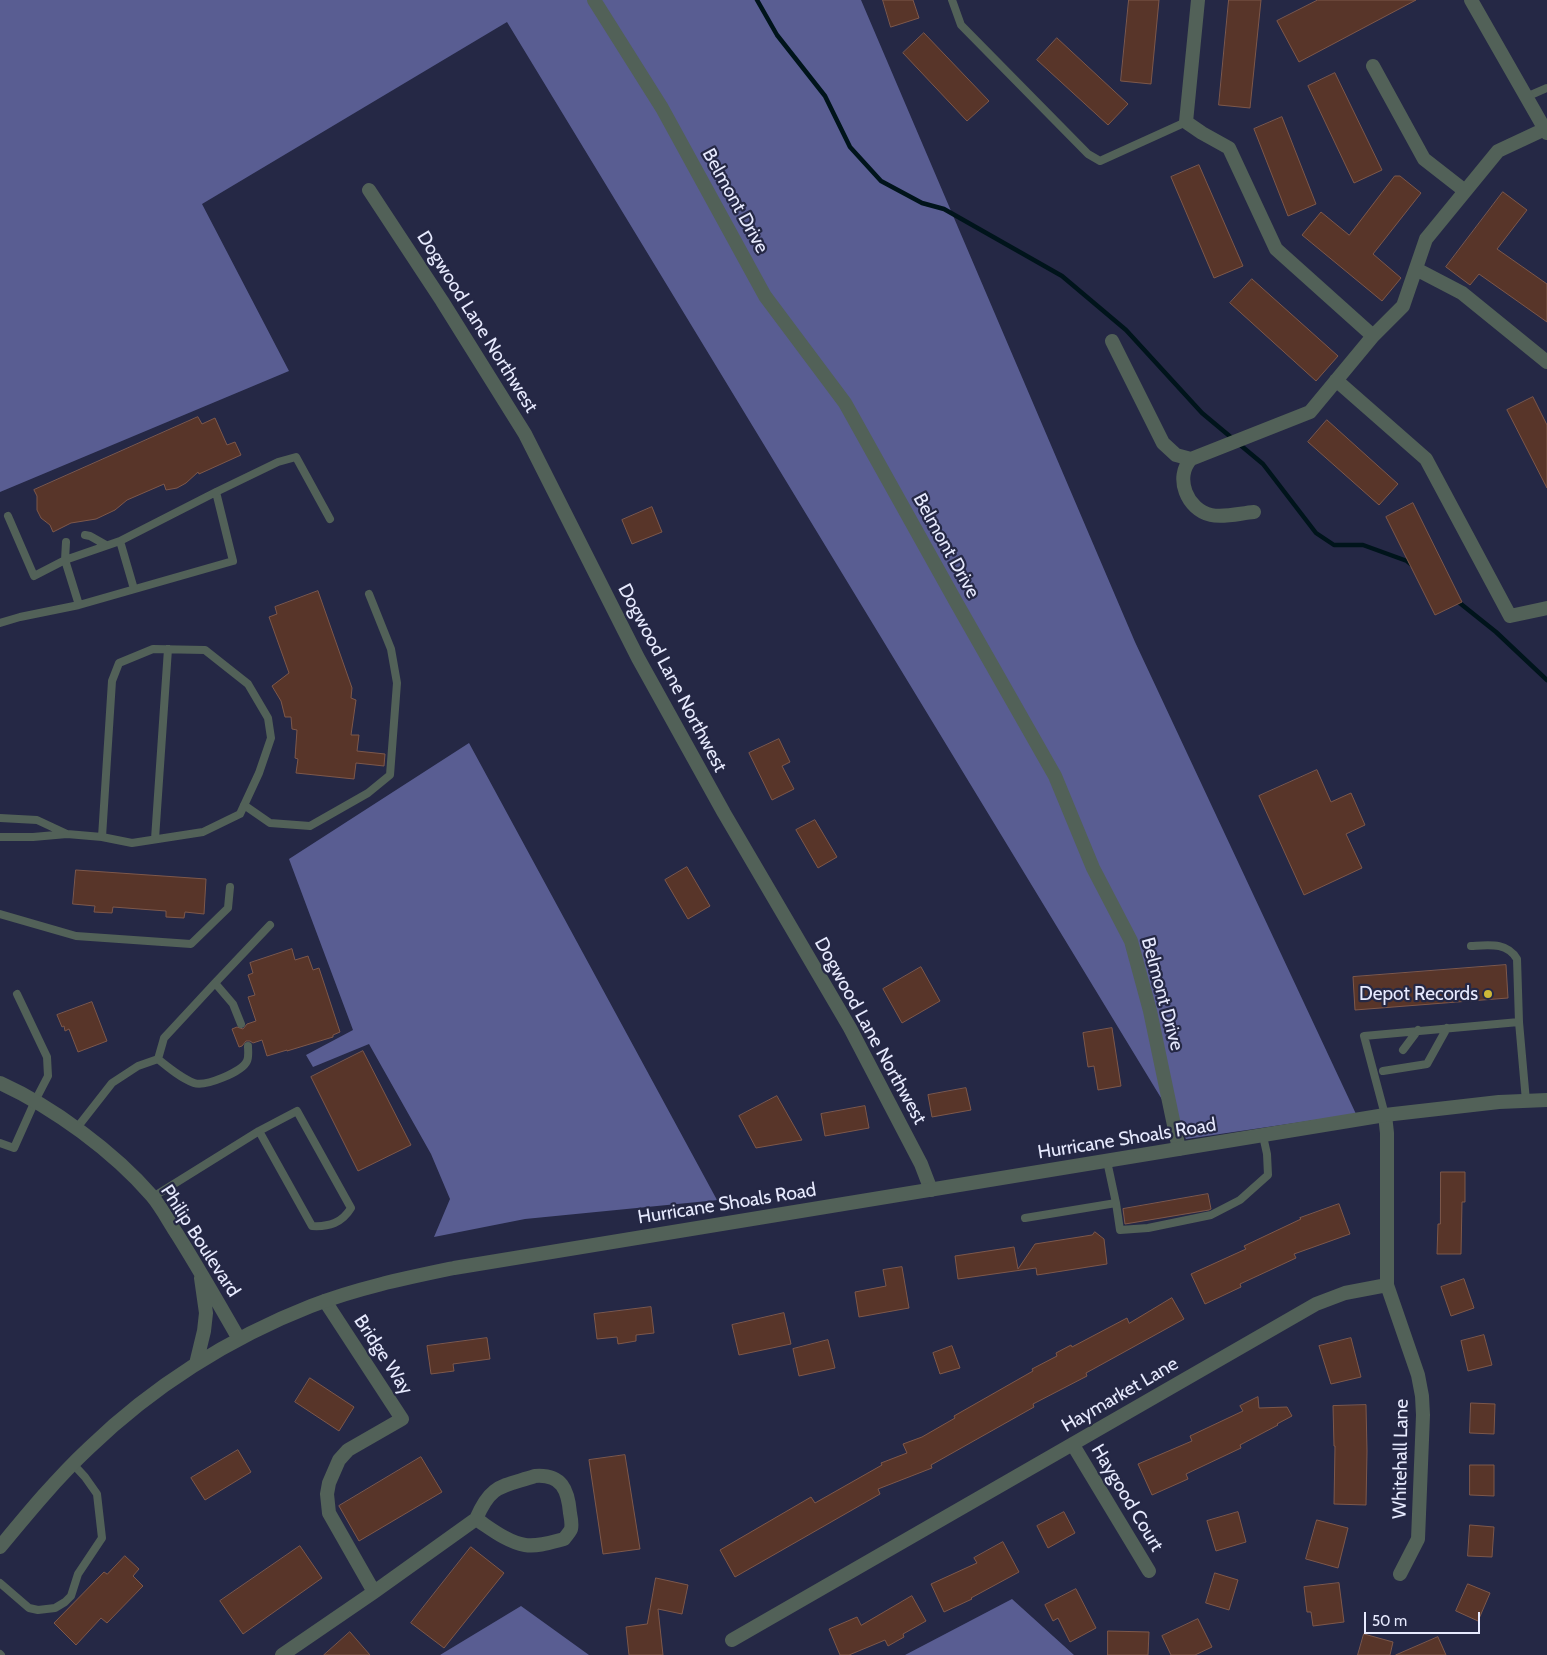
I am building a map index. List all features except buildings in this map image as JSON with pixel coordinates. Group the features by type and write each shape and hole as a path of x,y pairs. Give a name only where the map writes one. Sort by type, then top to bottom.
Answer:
{"street":[{"name":"Belmont Drive","path":"594,0 662,108 765,296 845,403 1056,776 1093,868 1131,941 1150,1011 1180,1149"},
{"path":"1198,0 1186,122 1230,148 1276,248 1373,336"},
{"path":"1254,512 1214,516 1204,513 1193,504 1186,493 1182,481 1185,466 1191,459 1310,412 1373,336 1403,306 1426,239 1498,151 1546,131 1471,0"},
{"path":"1373,66 1424,159 1466,191"},
{"name":"Dogwood Lane Northwest","path":"369,190 442,301 525,434 638,658 724,813 850,1028 920,1164 931,1190"},
{"path":"1416,269 1462,293 1547,362"},
{"path":"1112,342 1163,443 1176,454 1191,459"},
{"path":"1336,380 1426,459 1510,616 1547,608"},
{"name":"Philip Boulevard","path":"0,1083 22,1093 62,1118 119,1164 153,1197 200,1270 239,1339"},
{"name":"Hurricane Shoals Road","path":"0,1547 73,1464 116,1423 150,1396 196,1364 239,1339 289,1315 325,1301 377,1285 454,1268 1385,1115 1499,1102 1547,1100"},
{"path":"1385,1115 1387,1133 1387,1285"},
{"path":"196,1364 204,1331 206,1313 200,1270"},
{"name":"Haymarket Lane","path":"732,1640 1316,1304 1345,1293 1387,1285"},
{"name":"Whitehall Lane","path":"1387,1285 1418,1375 1423,1415 1418,1539 1400,1574"},
{"name":"Bridge Way","path":"325,1301 402,1419 348,1450 339,1460 329,1483 327,1494 329,1513 374,1592"},
{"name":"Haygood Court","path":"1073,1444 1149,1572"},
{"path":"282,1655 476,1519 482,1503 494,1489 535,1476 543,1476 560,1482 567,1491 571,1529 564,1539 526,1545 515,1542 476,1519"}],"lane":[{"path":"952,0 961,25 1088,154 1100,161 1186,122"},
{"path":"1526,97 1547,88"},
{"path":"8,516 34,576 65,560 120,540 278,462 296,457 330,519"},
{"path":"0,623 79,605 233,561 216,492"},
{"path":"85,535 106,545"},
{"path":"120,540 134,589"},
{"path":"66,542 65,560 79,605"},
{"path":"244,806 270,824 310,826 368,793 390,774 397,683 391,649 369,594"},
{"path":"0,837 67,834 102,837 132,843 203,832 240,814 259,773 271,738 268,718 248,684 205,650 153,649 119,663 112,681 102,837"},
{"path":"155,840 168,649"},
{"path":"0,818 37,820 67,834"},
{"path":"0,914 76,936 191,944 228,908 230,887"},
{"path":"158,1059 164,1038 270,925"},
{"path":"1471,946 1496,944 1513,952 1517,959 1519,1022 1526,1101"},
{"path":"215,983 233,1004 241,1024"},
{"path":"0,1143 14,1148 34,1101 48,1076 47,1057 17,994"},
{"path":"1385,1115 1364,1036 1519,1022"},
{"path":"1383,1071 1428,1064 1447,1028"},
{"path":"1403,1050 1418,1030"},
{"path":"158,1059 179,1075 196,1084 216,1080 241,1068 248,1060 248,1046"},
{"path":"76,1129 112,1083 138,1066 158,1059"},
{"path":"1376,1081 1391,1063"},
{"path":"153,1197 259,1131 297,1111 350,1208 347,1214 337,1223 325,1226 312,1226 259,1131"},
{"path":"1107,1161 1120,1230 1148,1228 1211,1215 1240,1200 1268,1176 1267,1154 1262,1136"},
{"path":"1025,1218 1116,1203"},
{"path":"0,1582 29,1608 38,1610 55,1608 71,1596 78,1574 102,1538 97,1494 73,1464"}],"shaded area":[{"path":"0,0 861,0 1135,642 1356,1114 1186,1139 507,22 202,204 289,371 0,492"},
{"path":"469,743 718,1200 525,1219 434,1237 450,1199 431,1154 369,1044 313,1067 306,1055 353,1030 289,859"},
{"path":"1012,1599 1074,1655 905,1655"},
{"path":"521,1606 589,1655 440,1655"}],"waterway":[{"path":"757,0 777,35 825,96 850,147 881,181 922,203 944,209 1062,276 1126,330 1202,413 1263,464 1316,533 1334,545 1363,545 1407,561 1413,566"},
{"path":"1456,600 1496,632 1547,680"}],"place":[{"name":"Depot Records","path":"1488,994"}]}
